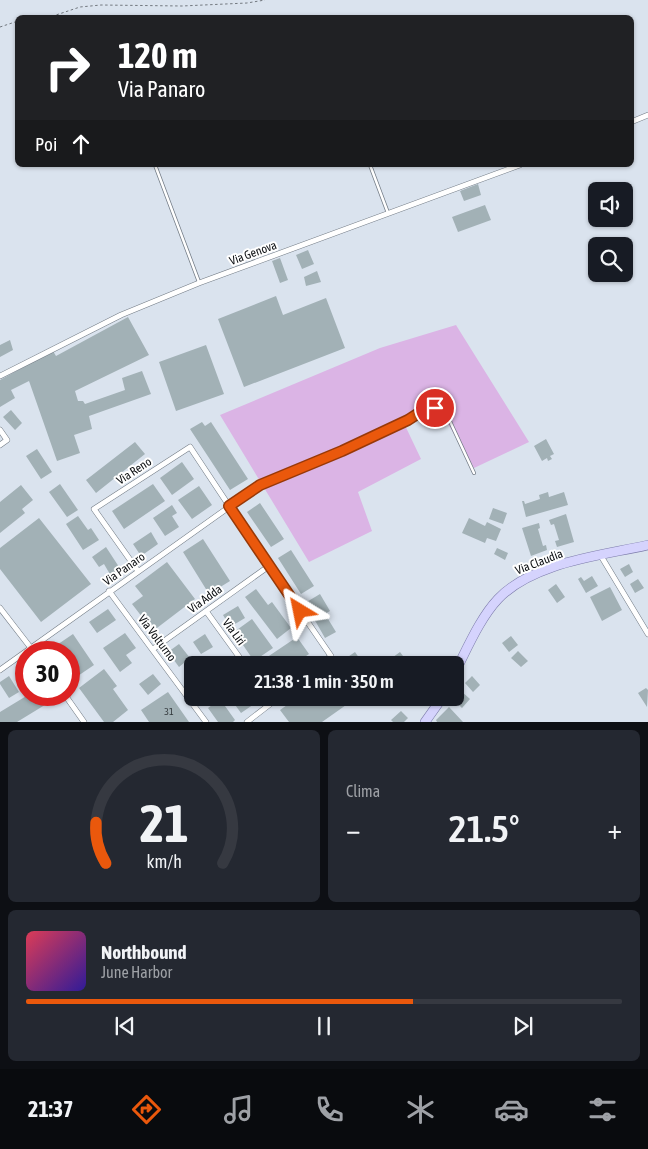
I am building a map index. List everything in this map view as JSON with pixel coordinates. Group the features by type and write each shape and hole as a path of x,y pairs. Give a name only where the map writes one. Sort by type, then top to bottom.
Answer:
{"main road":[{"name":"Via Claudia","path":"463,656 479,626 496,600 520,580 545,570 648,545"},
{"path":"425,722 436,706"}],"street":[{"path":"634,121 648,116"},
{"name":"Via Genova","path":"0,376 121,315 200,283 515,167"},
{"path":"0,430 7,440 0,445"},
{"name":"Via Reno","path":"138,571 94,509 190,447 229,506"},
{"name":"Via Panaro","path":"45,641 109,591 260,485"},
{"path":"229,506 331,656"},
{"path":"602,556 648,634"},
{"name":"Via Adda","path":"153,649 269,566"},
{"name":"Via Volturno","path":"109,591 206,722"},
{"path":"0,608 26,641"},
{"name":"Via Liri","path":"206,611 238,656"},
{"name":"Via Panaro","path":"0,670 15,661"},
{"path":"73,706 84,722"},
{"path":"247,722 264,706"}],"lane":[{"path":"156,167 200,283"},
{"path":"371,167 388,214"},
{"path":"260,485 342,451 408,420 425,409 435,408 447,414 474,473"}],"path":[{"path":"55,15 80,6 182,6 247,3 265,0"},
{"path":"0,28 15,22"}],"shaded area":[{"path":"456,325 529,442 474,468 435,402 401,417 421,459 358,492 372,531 309,562 220,415 380,348"}],"building":[{"path":"478,184 481,195 464,201 460,191"},
{"path":"485,205 491,220 458,232 452,217"},
{"path":"308,250 314,264 302,269 296,255"},
{"path":"280,258 288,280 280,283 272,261"},
{"path":"317,271 321,282 306,286 304,277"},
{"path":"276,296 283,315 326,298 345,348 244,387 218,319"},
{"path":"128,317 149,355 75,391 78,401 83,401 85,404 125,390 122,378 142,371 151,394 89,416 92,429 74,435 80,453 57,461 29,381 11,390 15,398 0,407 0,380 53,351 56,356"},
{"path":"10,340 13,350 0,357 0,345"},
{"path":"206,345 224,394 176,411 159,362"},
{"path":"11,410 22,423 15,430 3,417"},
{"path":"202,422 205,426 211,422 248,479 230,490 190,429"},
{"path":"546,439 554,454 550,456 552,459 548,461 547,458 542,461 534,446"},
{"path":"135,442 145,454 96,493 86,480"},
{"path":"37,449 52,472 41,479 26,456"},
{"path":"182,462 194,479 172,495 160,478"},
{"path":"60,484 78,510 67,517 49,492"},
{"path":"153,484 165,501 124,529 112,511"},
{"path":"21,485 33,500 22,509 25,513 0,533 0,502"},
{"path":"199,486 212,505 192,519 178,500"},
{"path":"548,492 549,497 564,492 568,505 526,517 522,501 525,504 540,499 539,495"},
{"path":"260,503 284,539 271,547 247,512"},
{"path":"172,505 177,513 172,516 179,527 165,536 153,518"},
{"path":"493,508 507,513 503,524 489,519"},
{"path":"566,514 574,542 557,547 555,541 559,540 554,524 551,525 549,520"},
{"path":"78,516 88,530 91,528 99,540 83,550 66,524"},
{"path":"39,518 91,584 41,622 0,569 0,548"},
{"path":"469,518 485,526 487,522 501,529 496,541 487,538 485,543 462,533"},
{"path":"539,523 540,528 538,529 543,546 546,545 547,550 531,556 522,528"},
{"path":"151,532 158,544 141,556 133,544"},
{"path":"203,539 230,581 209,594 183,552"},
{"path":"106,547 121,570 111,576 104,564 99,567 92,557"},
{"path":"497,548 508,553 505,560 494,554"},
{"path":"291,550 314,586 301,594 278,558"},
{"path":"167,562 195,599 153,631 132,604 143,596 135,586"},
{"path":"629,564 633,572 625,577 620,569"},
{"path":"592,576 598,586 586,593 578,579 581,577 584,581"},
{"path":"638,579 644,588 635,593 630,584"},
{"path":"556,584 565,597 557,603 548,590"},
{"path":"610,587 622,610 602,621 590,597"},
{"path":"256,589 268,605 272,602 291,628 277,639 245,597"},
{"path":"320,594 330,611 325,614 336,632 325,638 305,603"},
{"path":"238,606 245,618 230,627 223,615"},
{"path":"108,609 116,620 97,633 89,622"},
{"path":"252,619 273,648 261,656 251,656 234,632"},
{"path":"125,633 136,648 126,655 132,663 120,672 103,648"},
{"path":"73,634 78,641 63,641"},
{"path":"205,634 213,647 201,654 193,642"},
{"path":"511,636 518,645 509,652 502,643"},
{"path":"297,637 309,654 306,656 269,656"},
{"path":"80,644 94,665 80,675"},
{"path":"179,644 188,656 184,656 184,663 179,667 168,652"},
{"path":"518,651 528,661 521,667 511,658"},
{"path":"355,652 358,656 349,656"},
{"path":"400,652 403,656 395,656"},
{"path":"104,669 117,686 113,689 128,710 113,722 104,722 80,687"},
{"path":"153,674 161,684 148,695 139,684"},
{"path":"9,676 15,686 15,694 9,698 0,682"},
{"path":"472,676 480,685 473,692 465,683"},
{"path":"646,688 648,690 647,707 638,693"},
{"path":"168,692 189,722 149,722 141,710"},
{"path":"464,694 470,699 464,706"},
{"path":"15,703 15,706 43,706 17,722 0,722 0,712"},
{"path":"211,706 225,706 235,720 233,722 218,722 208,708"},
{"path":"236,706 251,706 241,713"},
{"path":"286,706 345,706 322,722 289,722 280,710"},
{"path":"449,707 463,722 437,722 436,720"},
{"path":"401,711 408,718 404,722 393,722 391,720"}],"route":[{"path":"300,611 229,506 260,485 342,451 408,420 425,409 435,408"}]}
